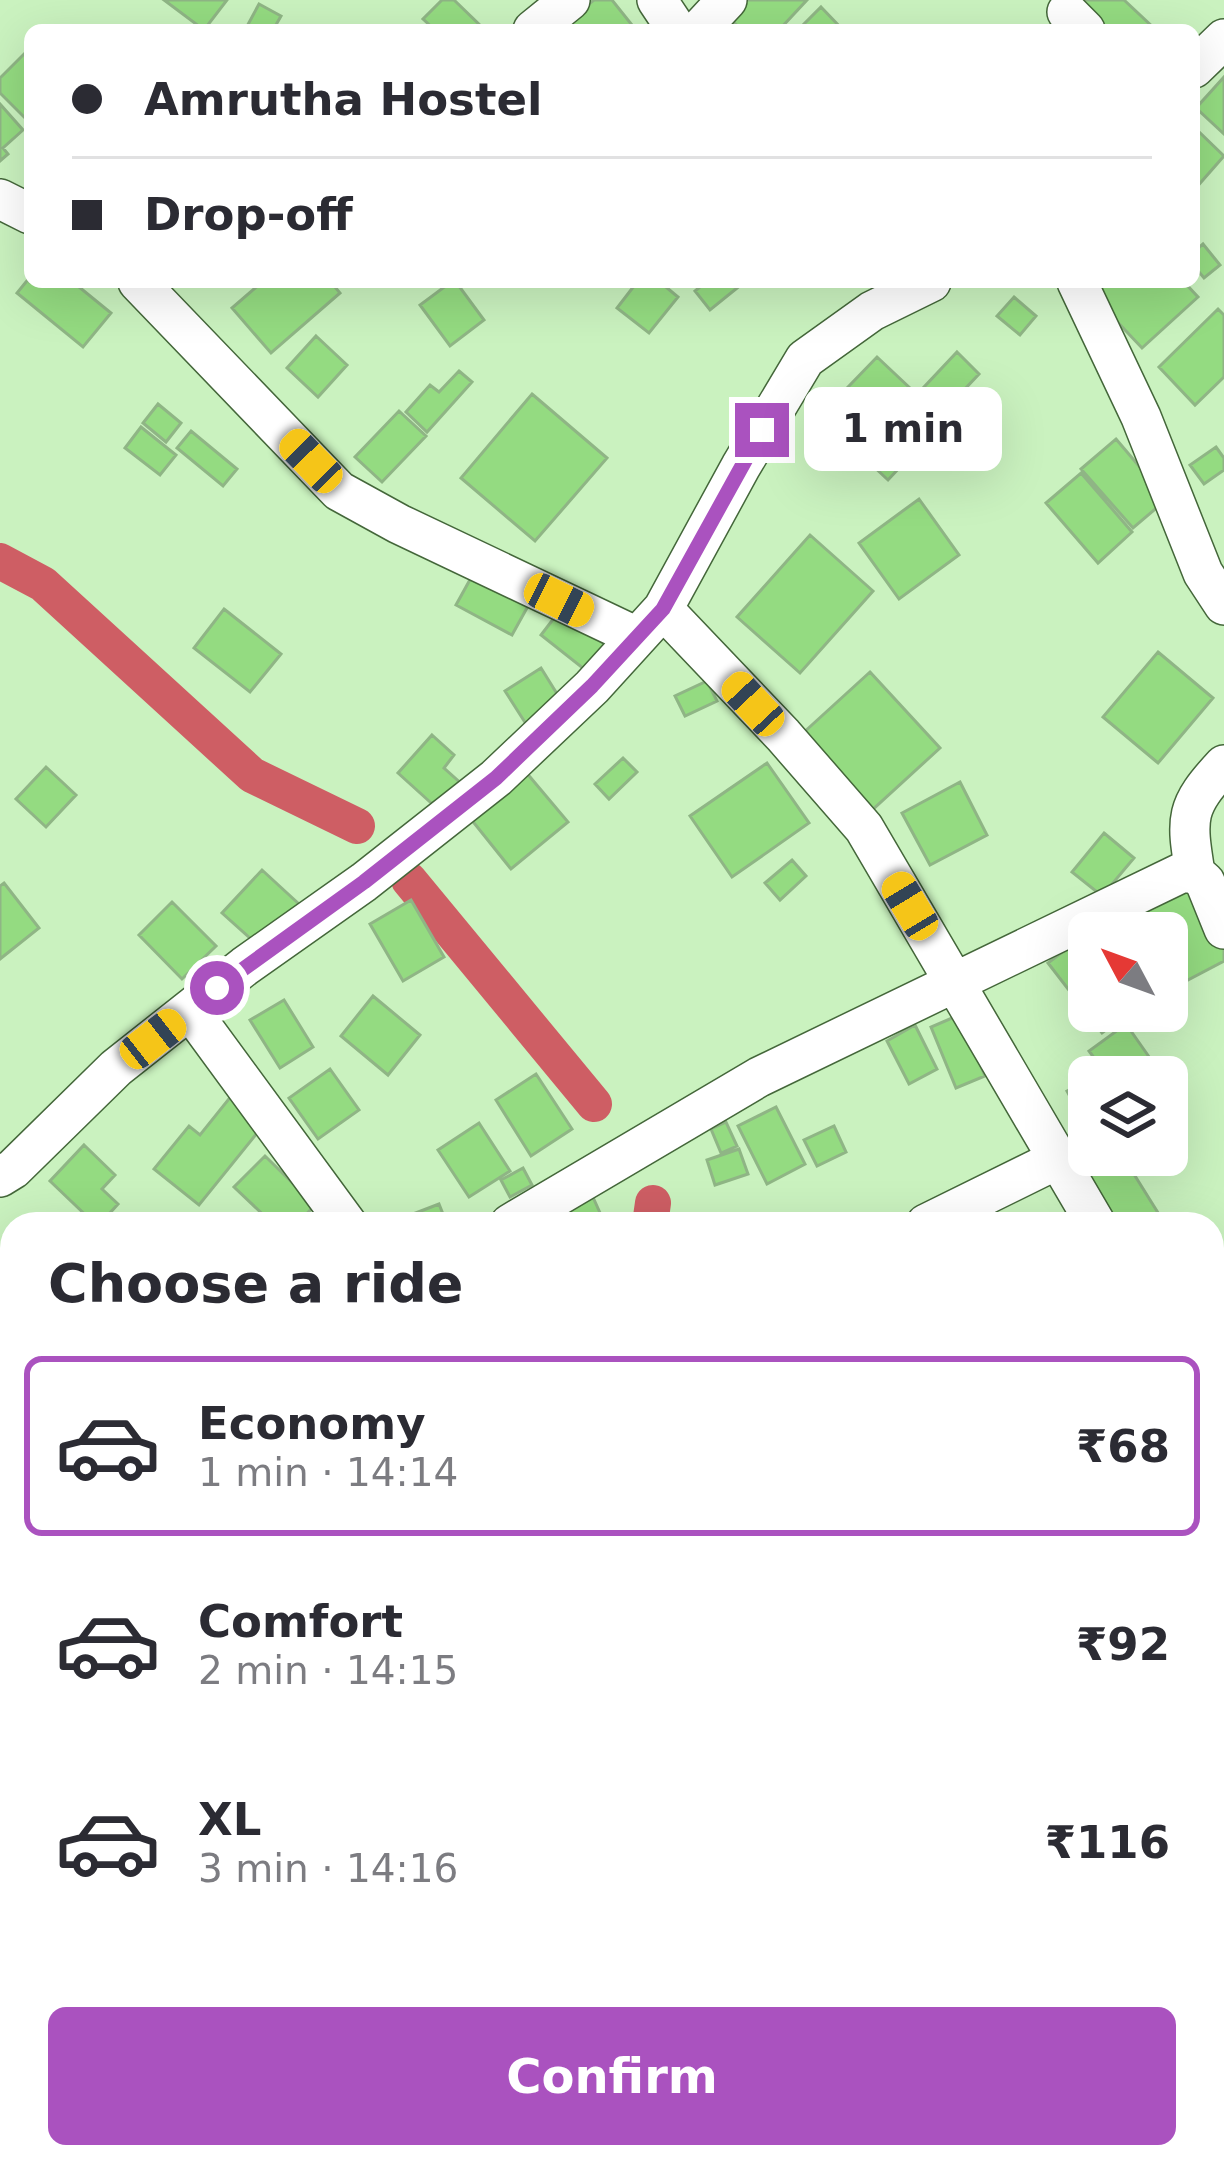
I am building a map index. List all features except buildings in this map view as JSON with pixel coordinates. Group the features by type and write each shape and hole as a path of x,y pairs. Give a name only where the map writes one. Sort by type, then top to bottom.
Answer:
{"street":[{"path":"540,24 570,0"},
{"path":"705,24 727,0"},
{"path":"1200,62 1224,38"},
{"path":"144,288 340,491 399,524 650,623 783,735 864,828 1089,1212"},
{"path":"4,1164 116,1068 496,778 592,686 650,623 805,359 862,297 903,288"},
{"path":"1080,288 1217,578"},
{"path":"1224,765 1192,802 1205,882 1224,928"},
{"path":"530,1212 759,1077 1181,873 1203,849"},
{"path":"190,1010 338,1212"},
{"path":"950,1212 1058,1159"}],"waterway":[{"path":"0,561 43,584 252,775 357,826"},
{"path":"409,880 594,1104"},
{"path":"652,1212 653,1203"}],"route":[{"path":"217,988 364,882 496,778 592,686 663,609 762,430"}]}
